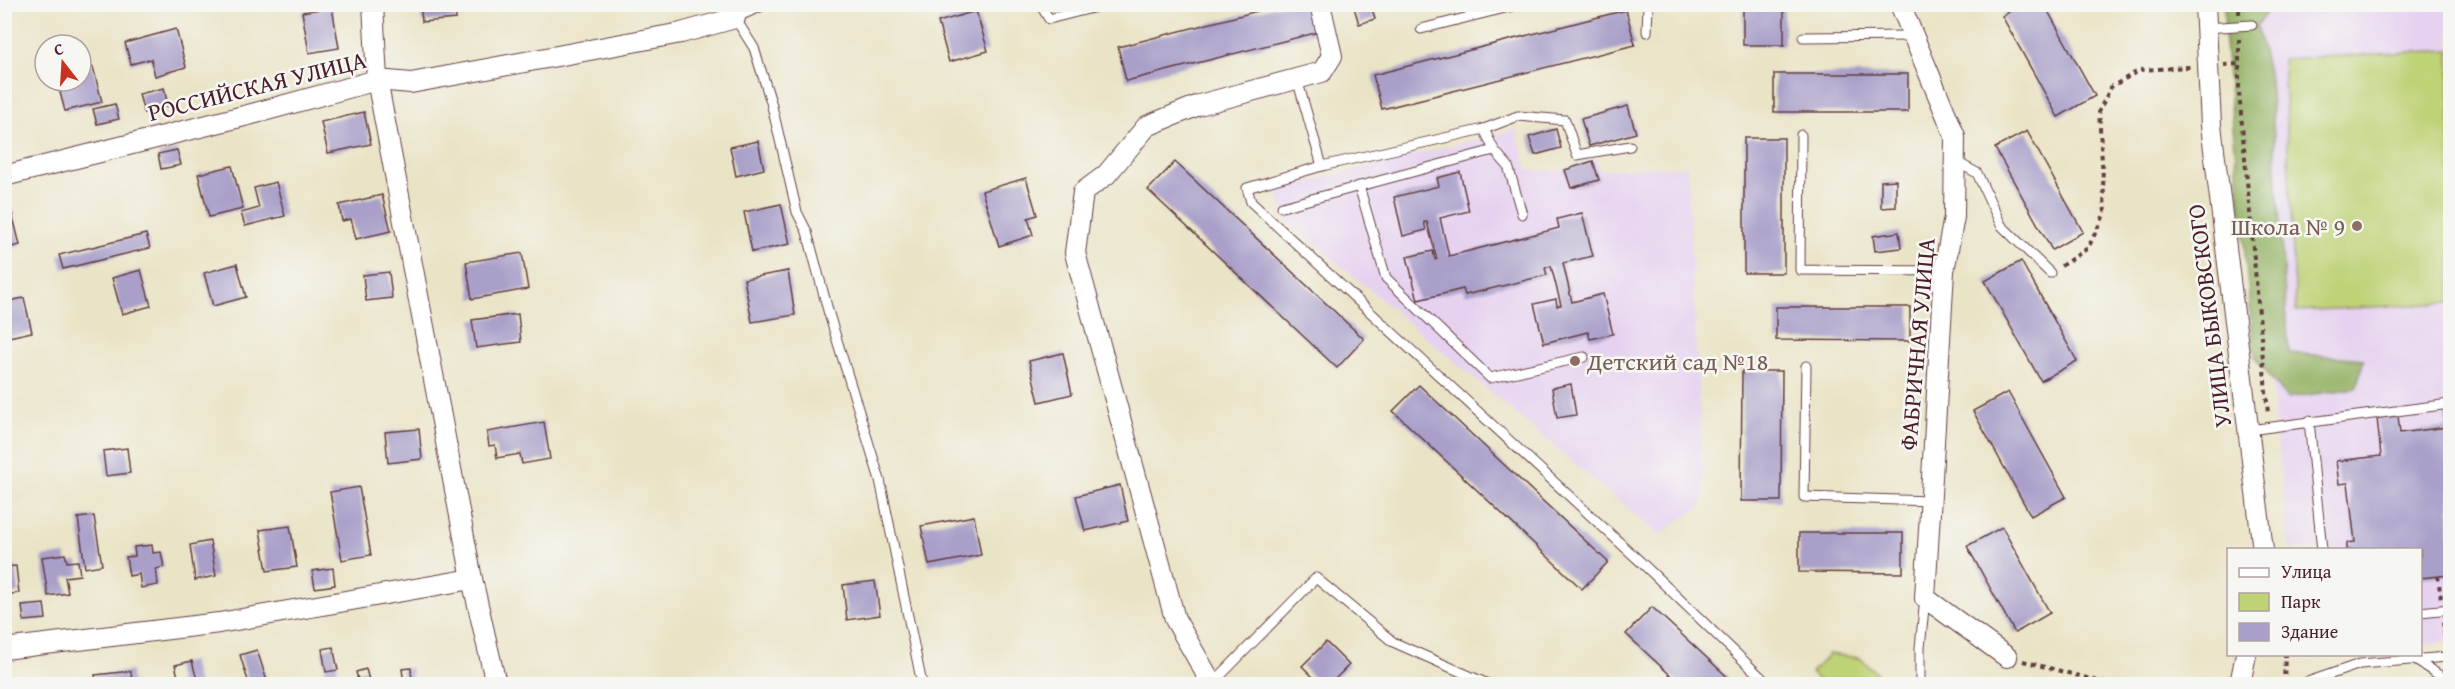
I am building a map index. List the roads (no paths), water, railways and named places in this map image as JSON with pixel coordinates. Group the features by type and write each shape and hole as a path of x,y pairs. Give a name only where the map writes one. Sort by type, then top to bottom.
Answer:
{"street":[{"path":"373,4 377,80 472,579 496,684"},
{"path":"1213,684 1175,619 1075,253 1083,192 1106,174 1146,126 1199,105 1322,72 1332,56 1320,4"},
{"name":"ФАБРИЧНАЯ УЛИЦА","path":"1900,4 1954,136 1954,217 1944,271 1925,598"},
{"name":"УЛИЦА БЫКОВСКОГО","path":"2205,4 2211,125 2263,548"},
{"name":"РОССИЙСКАЯ УЛИЦА","path":"4,176 377,80 411,83 681,33 735,18"},
{"path":"4,649 219,623 472,579"},
{"path":"1925,598 2007,657"},
{"path":"2240,684 2246,656"}],"lane":[{"path":"767,4 735,18 754,48 771,102 797,212 807,232 829,314 880,480 922,684"},
{"path":"1040,4 1048,19 1108,4"},
{"path":"1421,29 1521,4"},
{"path":"1647,32 1648,4"},
{"path":"2205,28 2252,25"},
{"path":"1803,37 1913,36"},
{"path":"1298,79 1322,166"},
{"path":"1630,146 1577,155 1565,120 1518,116 1484,129 1322,166 1247,188 1251,202 1644,565 1768,684"},
{"path":"1484,129 1494,150 1508,166 1522,214"},
{"path":"1801,135 1800,270 1944,271"},
{"path":"1282,207 1494,150"},
{"path":"1954,161 1977,173 2001,225 2050,273"},
{"path":"1359,186 1386,278 1490,378 1584,357"},
{"path":"1806,366 1804,497 1931,501"},
{"path":"2249,430 2451,404"},
{"path":"2309,421 2322,548"},
{"path":"1213,684 1316,578 1393,642 1488,684"},
{"path":"1920,684 1920,648 1925,598"},
{"path":"2422,612 2451,609"},
{"path":"2302,684 2360,664 2447,657"},
{"path":"2415,660 2451,682"}],"place":[{"name":"Школа № 9","path":"2357,226"},
{"name":"Детский сад №18","path":"1575,361"}]}
